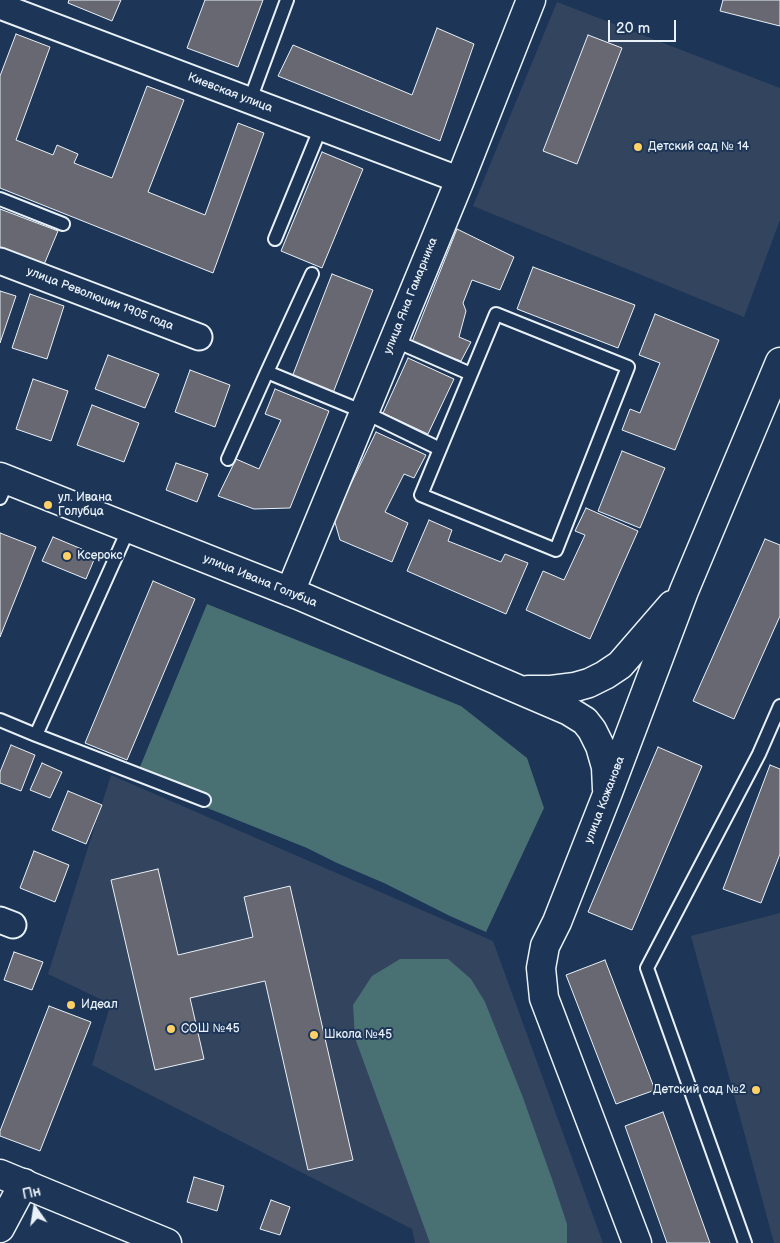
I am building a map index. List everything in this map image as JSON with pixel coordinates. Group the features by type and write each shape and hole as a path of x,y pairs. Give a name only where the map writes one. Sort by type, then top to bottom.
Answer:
{"street":[{"name":"улица Яна Гамарника","path":"290,592 460,180 531,0"},
{"name":"Киевская улица","path":"0,6 460,180"},
{"name":"улица Революции 1905 года","path":"0,261 199,337"},
{"name":"улица Кожанова","path":"637,1243 544,998 541,968 545,946 557,922 607,795 684,591 780,362"},
{"name":"улица Ивана Голубца","path":"3,485 130,528 290,592 569,711 585,721 600,746 606,767 607,795"},
{"path":"519,690 550,690 575,687 605,675 620,665 684,591"},
{"path":"0,1228 12,1178 167,1243"}],"lane":[{"path":"250,100 287,0"},
{"path":"275,239 321,127"},
{"path":"0,199 63,224"},
{"path":"228,459 312,274"},
{"path":"496,314 628,367 556,550 421,495 440,449 496,314"},
{"path":"394,340 471,374"},
{"path":"267,372 364,412 440,449"},
{"path":"36,735 130,528"},
{"path":"745,1243 648,968 759,754 780,706"},
{"path":"0,720 204,800"}],"shaded area":[{"name":"Детский сад № 14","path":"557,2 780,88 780,220 744,317 473,206"},
{"name":"Школа №45","path":"111,775 493,941 603,1243 415,1243 412,1229 92,1065 110,1006 100,999 48,974"},
{"name":"Детский сад №2","path":"780,913 780,1243 774,1243 691,936"}],"green space":[{"path":"207,604 461,706 527,758 544,808 486,932 307,848 135,779"},
{"path":"400,959 448,959 471,979 485,1002 522,1095 552,1179 567,1224 567,1243 430,1243 355,1038 353,1005 372,976"}],"building":[{"path":"69,0 121,0 112,21 68,3"},
{"path":"205,0 263,0 238,67 187,48"},
{"path":"723,0 780,0 780,26 720,11"},
{"path":"437,28 474,44 440,141 278,76 293,45 412,95"},
{"path":"16,34 50,47 16,140 53,155 57,145 78,154 74,163 112,178 147,86 184,100 148,192 205,215 238,123 264,133 213,273 0,188 0,76"},
{"path":"588,35 622,48 577,164 543,151"},
{"path":"322,152 363,169 322,268 281,251"},
{"path":"0,209 58,231 43,267 0,251"},
{"path":"457,229 514,257 500,290 472,280 463,303 466,311 459,337 471,342 461,361 412,342"},
{"path":"533,267 635,305 618,348 517,309"},
{"path":"332,274 373,290 333,393 292,377"},
{"path":"0,291 16,296 0,343"},
{"path":"30,294 64,306 47,359 12,348"},
{"path":"655,314 719,340 675,450 622,430 630,409 640,413 660,363 639,355"},
{"path":"108,355 159,374 145,408 95,389"},
{"path":"408,358 454,379 428,434 383,413"},
{"path":"190,370 230,385 215,427 175,412"},
{"path":"33,379 68,391 51,441 16,429"},
{"path":"275,389 329,411 290,508 254,509 218,496 236,459 259,469 281,420 265,414"},
{"path":"92,405 139,423 124,462 77,445"},
{"path":"376,432 426,455 414,478 404,474 385,512 408,523 392,562 340,540 334,519"},
{"path":"622,451 665,468 640,528 598,511"},
{"path":"176,463 208,474 197,502 166,490"},
{"path":"586,508 638,531 590,639 526,610 543,571 564,580 585,535 575,531"},
{"path":"429,520 452,530 448,541 501,562 505,554 528,563 506,614 407,571"},
{"path":"0,533 36,547 0,637"},
{"path":"53,537 96,555 86,579 42,561"},
{"path":"765,539 780,545 780,616 734,719 693,701"},
{"path":"153,581 195,599 127,760 85,743"},
{"path":"11,745 35,755 21,791 0,783 0,772"},
{"path":"658,747 702,766 632,930 588,912"},
{"path":"42,763 62,772 50,798 30,790"},
{"path":"770,765 780,769 780,854 761,903 723,889"},
{"path":"68,791 102,805 86,844 52,830"},
{"path":"34,851 69,865 55,902 20,888"},
{"name":"СОШ №45","path":"158,869 178,955 253,937 244,897 290,886 353,1160 308,1170 265,981 190,998 204,1059 155,1070 111,880"},
{"path":"14,952 43,962 32,990 4,980"},
{"path":"605,960 655,1090 616,1104 566,975"},
{"path":"49,1006 91,1022 40,1151 0,1136 0,1131"},
{"path":"663,1112 710,1243 667,1243 625,1126"},
{"path":"194,1177 224,1186 217,1211 187,1202"},
{"path":"271,1200 290,1207 280,1235 260,1229"}],"place":[{"name":"Детский сад № 14","path":"638,147"},
{"name":"ул. Ивана Голубца","path":"48,505"},
{"name":"Ксерокс","path":"67,556"},
{"name":"Идеал","path":"71,1005"},
{"name":"СОШ №45","path":"171,1029"},
{"name":"Школа №45","path":"314,1035"},
{"name":"Детский сад №2","path":"756,1090"}]}
